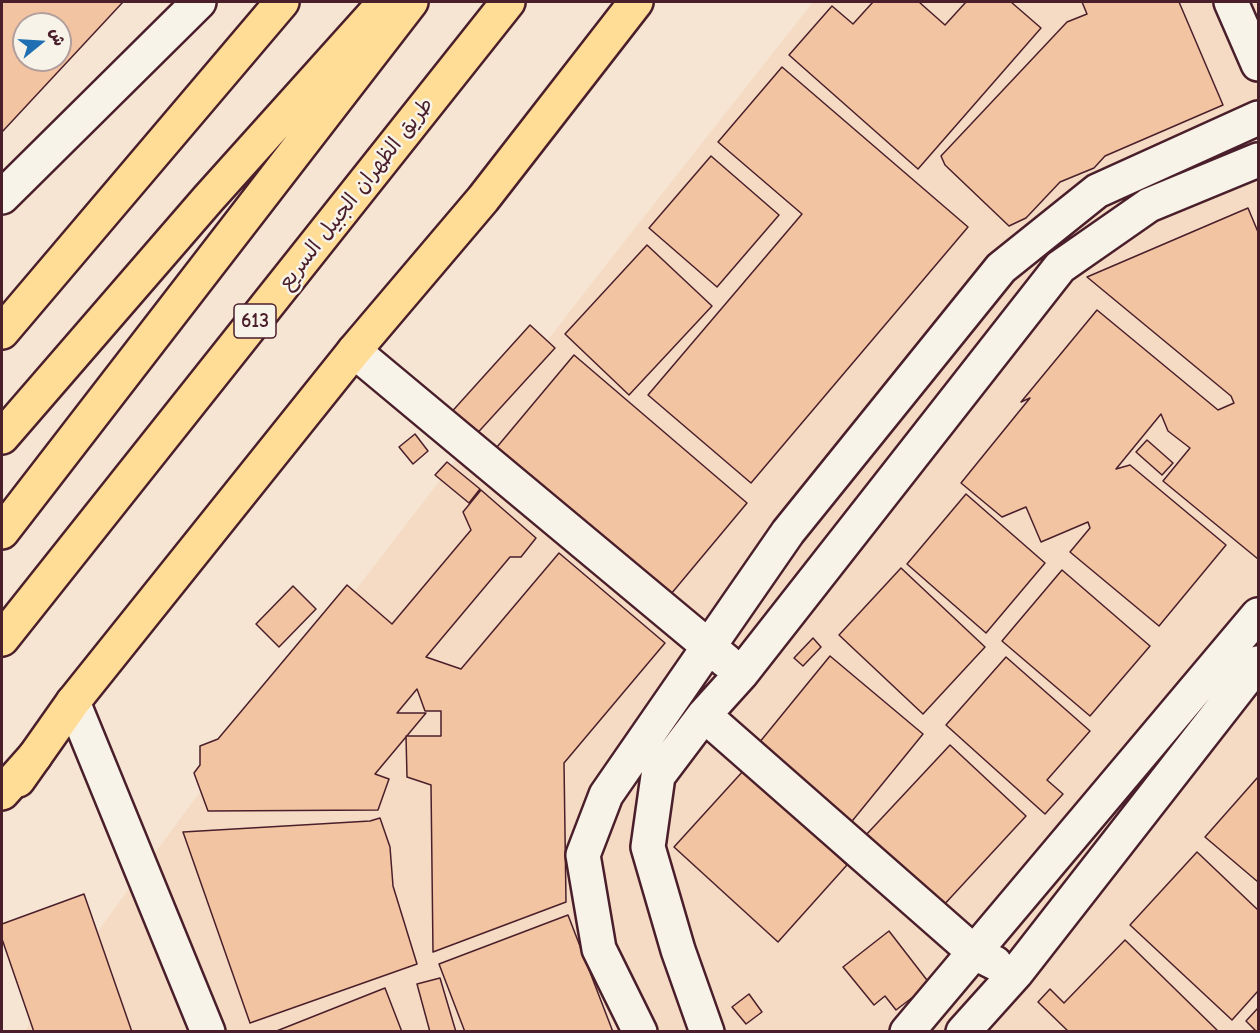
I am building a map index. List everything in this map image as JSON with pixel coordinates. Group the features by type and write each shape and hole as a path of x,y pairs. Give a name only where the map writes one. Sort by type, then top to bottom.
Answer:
{"main road":[{"path":"2,332 282,2"},
{"path":"2,437 208,199 386,2"},
{"path":"2,532 411,2"},
{"name":"طريق الظهران الجبيل السريع","path":"2,639 508,2"},
{"path":"2,803 74,702 354,351 483,199 636,2"},
{"path":"2,793 35,756"}],"street":[{"path":"2,197 199,2"},
{"path":"1231,2 1258,64"},
{"path":"640,1032 599,949 583,855 606,795 788,532 1000,268 1097,191 1258,118"},
{"path":"707,1032 678,950 648,847 658,776 704,716 741,674 1060,267 1149,205 1258,160"},
{"path":"1035,240 1060,267"},
{"path":"354,351 741,674"},
{"path":"908,1032 1258,615"},
{"path":"963,1032 1016,973 1258,663"},
{"path":"74,702 208,1032"},
{"path":"704,716 975,953 1016,973"}],"shaded area":[{"path":"813,2 1258,2 1258,1031 24,1032 191,804 591,284"}],"building":[{"path":"2,2 123,2 72,57 72,12 12,12 12,72 58,72 2,132"},
{"path":"873,2 919,2 945,25 966,2 1011,2 1041,28 918,169 789,55 832,6 853,24"},
{"path":"1082,2 1179,2 1223,105 1105,156 1094,168 1060,182 1026,218 1009,226 945,165 941,156 1067,22 1087,14"},
{"path":"782,67 968,227 751,483 648,395 802,214 718,142"},
{"path":"711,156 779,215 717,287 649,228"},
{"path":"1248,208 1258,232 1258,559 1163,481 1190,448 1168,431 1161,414 1116,469 1130,465 1226,545 1159,626 1070,552 1090,528 1088,522 1041,542 1026,507 1002,517 961,483 1030,398 1021,402 1097,310 1218,410 1234,403 1231,396 1087,277"},
{"path":"647,245 712,306 629,395 565,334"},
{"path":"530,325 555,348 472,439 447,417"},
{"path":"574,355 747,503 671,594 497,447"},
{"path":"415,434 428,451 413,464 399,447"},
{"path":"1147,440 1173,463 1162,475 1136,452"},
{"path":"447,462 480,489 469,503 435,475"},
{"path":"481,490 536,538 521,557 510,557 426,657 461,669 559,553 665,643 564,763 566,902 433,952 431,785 407,777 406,737 375,774 389,779 378,810 208,811 194,773 200,765 200,746 218,739 347,585 392,624 471,530 463,512","holes":["417,689 425,711 441,711 441,736 407,736 426,713 397,713"]},
{"path":"966,494 1045,563 986,633 907,564"},
{"path":"901,568 985,647 923,714 839,635"},
{"path":"1062,570 1150,646 1090,716 1002,641"},
{"path":"293,586 316,609 279,647 256,624"},
{"path":"813,638 821,647 803,666 794,658"},
{"path":"830,656 923,734 844,831 750,754"},
{"path":"1006,657 1090,731 1047,780 1063,794 1045,814 946,725"},
{"path":"950,745 1026,816 941,908 865,836"},
{"path":"744,770 847,865 778,942 674,847"},
{"path":"1258,777 1258,882 1205,837"},
{"path":"380,818 390,847 393,886 417,964 250,1023 183,832 370,821"},
{"path":"1197,852 1258,910 1258,991 1232,1020 1130,925"},
{"path":"84,894 132,1032 34,1032 2,939 2,924"},
{"path":"568,915 613,1032 465,1032 439,964"},
{"path":"889,931 930,984 896,1010 885,996 874,1005 843,967"},
{"path":"1125,940 1219,1032 1069,1032 1038,1002 1050,989 1064,1003"},
{"path":"440,978 456,1032 430,1032 417,984"},
{"path":"385,988 402,1032 274,1032"},
{"path":"749,994 762,1012 746,1024 732,1007"},
{"path":"1258,1008 1258,1032 1257,1032 1246,1021"}]}
